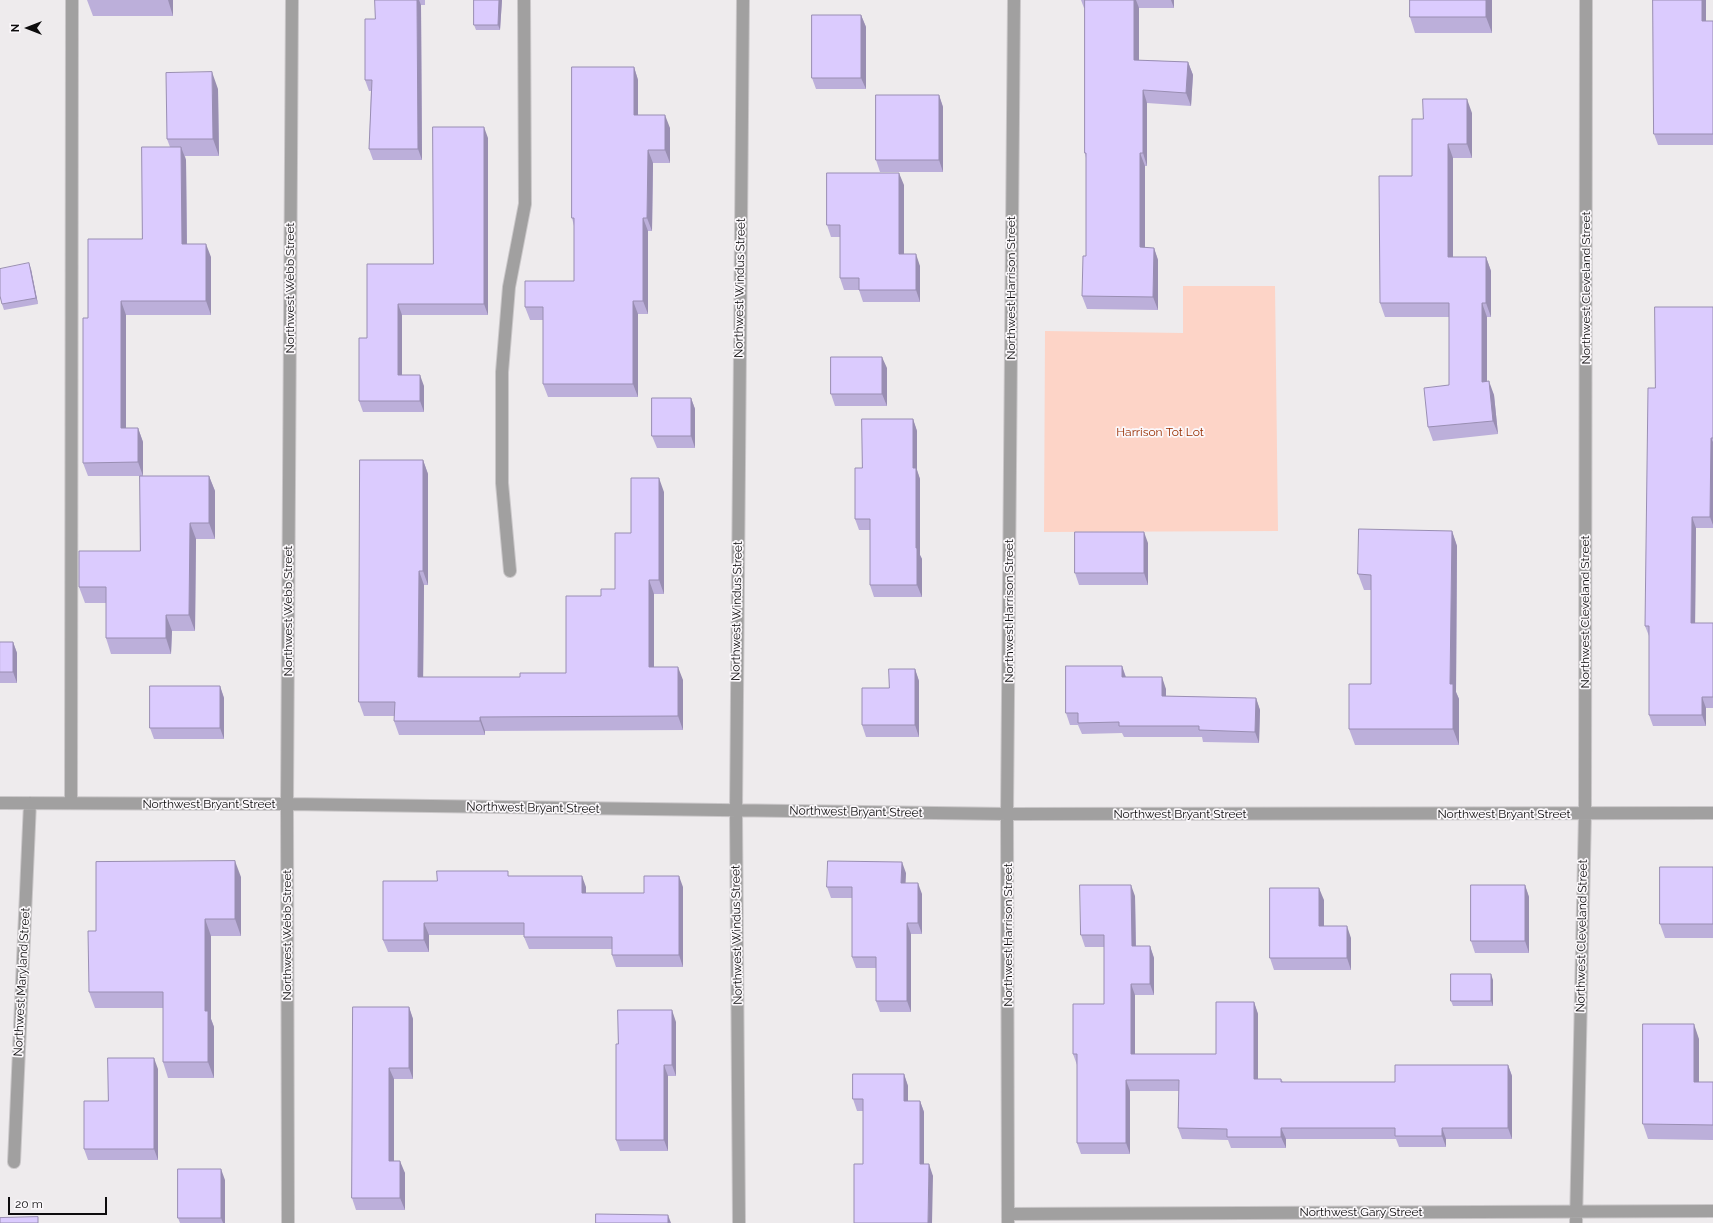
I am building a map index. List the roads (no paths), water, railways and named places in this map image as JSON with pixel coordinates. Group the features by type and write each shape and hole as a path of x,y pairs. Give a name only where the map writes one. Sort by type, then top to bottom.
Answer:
{"street":[{"path":"71,803 72,0"},
{"name":"Northwest Webb Street","path":"288,1223 287,804 292,0"},
{"path":"510,571 502,483 502,372 509,287 525,204 524,0"},
{"name":"Northwest Windus Street","path":"739,1223 736,811 743,0"},
{"name":"Northwest Harrison Street","path":"1008,1219 1007,814 1014,0"},
{"name":"Northwest Cleveland Street","path":"1576,1223 1585,814 1586,0"},
{"name":"Northwest Bryant Street","path":"0,803 287,804 1007,814 1713,813"},
{"name":"Northwest Maryland Street","path":"14,1162 30,803"},
{"name":"Northwest Gary Street","path":"1008,1219 1576,1211 1713,1211"}],"park label":[{"name":"Harrison Tot Lot","path":"1160,432"}]}
